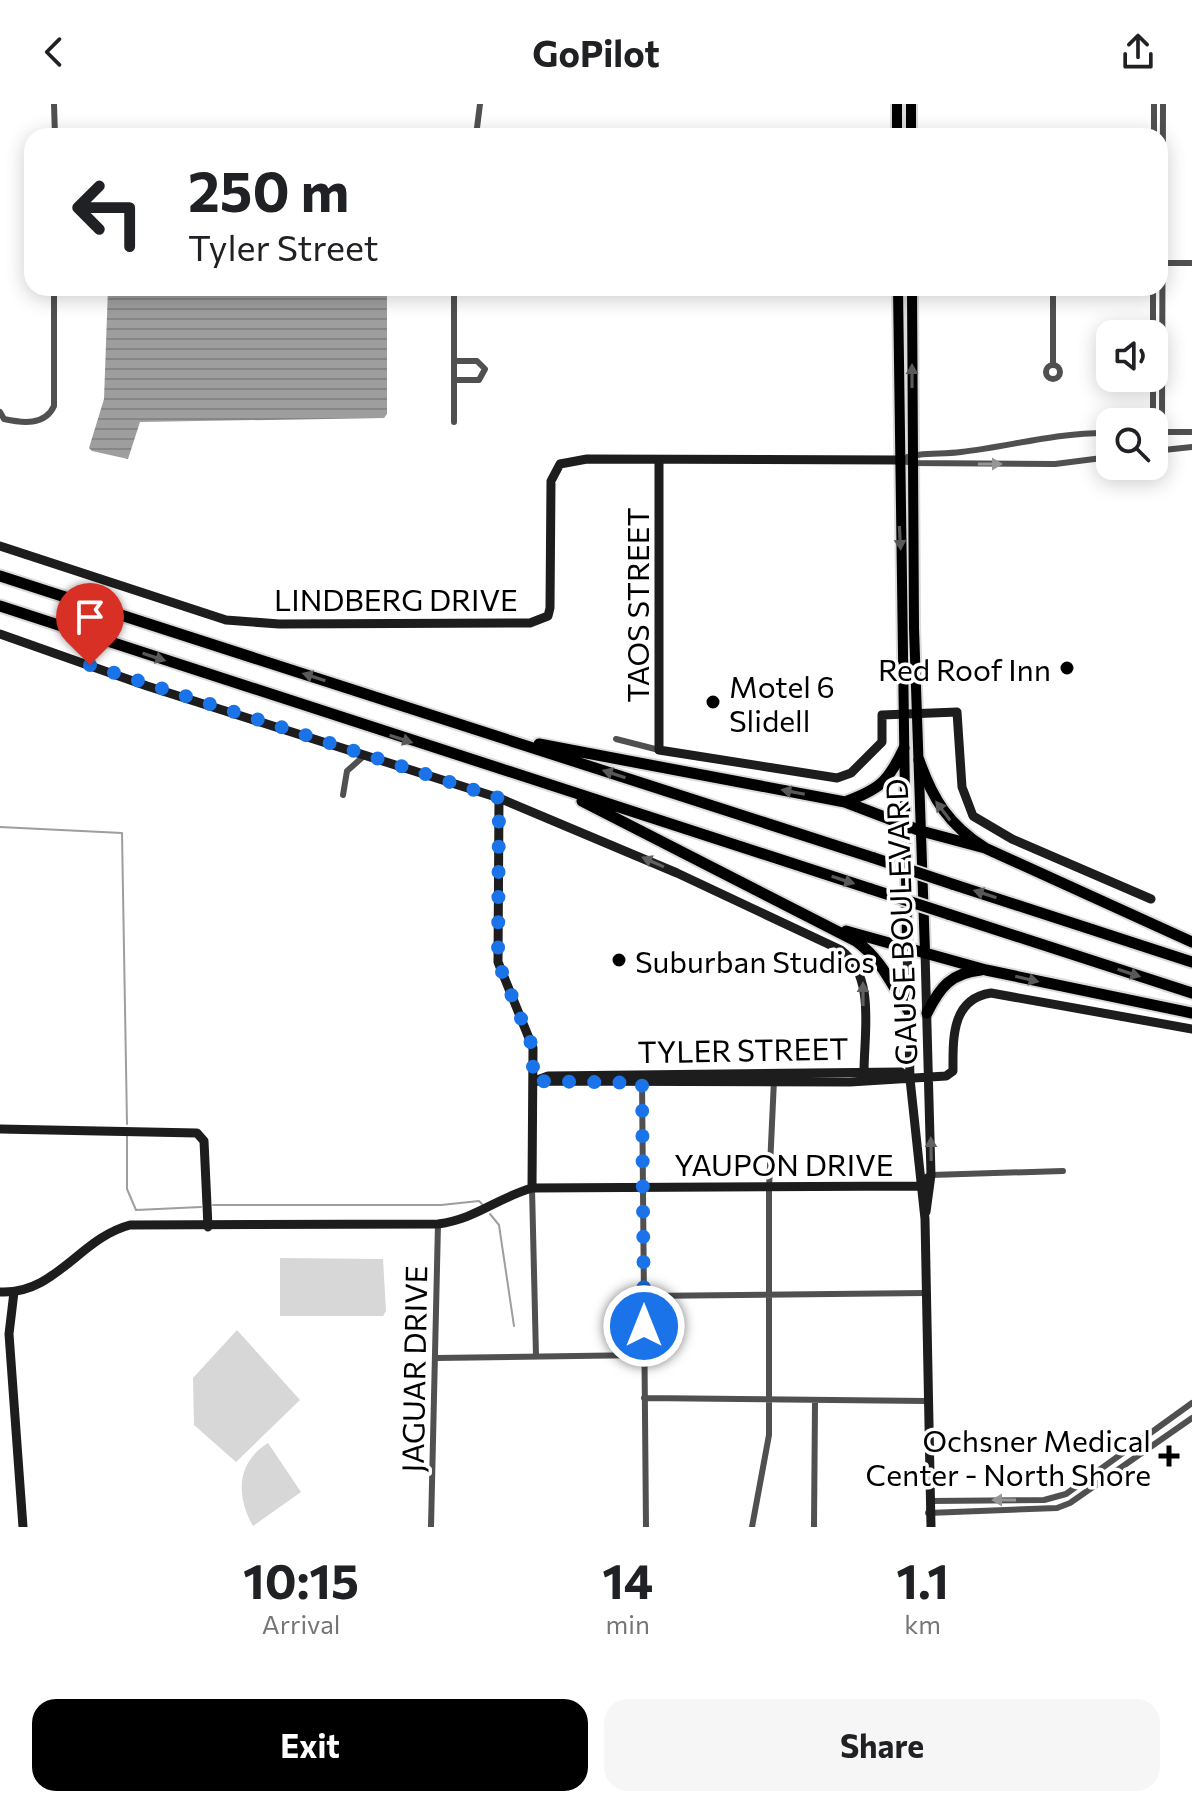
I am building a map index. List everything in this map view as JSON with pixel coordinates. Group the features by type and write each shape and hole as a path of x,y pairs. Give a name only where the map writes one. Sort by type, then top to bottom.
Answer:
{"highway":[{"path":"0,576 1192,962"},
{"path":"0,606 1192,993"},
{"path":"495,735 845,802 921,831 985,848"},
{"path":"845,802 869,793 890,779 904,748"},
{"path":"919,760 930,793 943,814 964,834 985,848 1192,942"},
{"path":"555,787 827,926 872,953 890,976 908,1010"},
{"path":"827,926 986,970 1192,1013"},
{"path":"927,1013 938,990 952,977 986,970"}],"main road":[{"path":"897,104 897,128"},
{"path":"911,104 911,128"},
{"name":"GAUSE BOULEVARD","path":"898,296 899,460 908,623 917,712 925,952"},
{"name":"GAUSE BOULEVARD","path":"907,947 904,714 913,459 912,296"}],"street":[{"path":"54,104 55,128"},
{"path":"477,128 480,104"},
{"path":"1154,104 1154,128"},
{"path":"1163,104 1163,128"},
{"path":"1168,263 1192,263"},
{"path":"0,412 4,419 31,422 45,418 54,406 54,296"},
{"path":"454,296 454,422"},
{"path":"1053,296 1053,365"},
{"path":"1153,296 1153,320"},
{"path":"1161,296 1161,320"},
{"path":"454,361 477,361 485,369 479,380 454,380"},
{"path":"1153,392 1153,420 1162,420 1162,392"},
{"path":"1168,432 1192,432"},
{"path":"899,460 960,453 1065,433 1096,433"},
{"path":"1168,450 1192,447"},
{"path":"913,459 1055,464 1096,459"},
{"name":"TAOS STREET","path":"659,460 659,750"},
{"name":"LINDBERG DRIVE","path":"0,546 226,620 279,624 530,623 548,616 550,608 550,499 554,471 568,461 899,460"},
{"path":"0,634 147,686 499,798 651,861 841,950 854,961 863,979 864,1072"},
{"path":"616,739 659,750 837,778 851,773 882,742 882,715 957,712 962,787 973,816 1012,839 1151,899"},
{"path":"343,795 347,771 366,754"},
{"path":"499,798 498,962 533,1048 536,1356"},
{"name":"GAUSE BOULEVARD","path":"907,947 910,1079 919,1186 925,1219"},
{"name":"GAUSE BOULEVARD","path":"925,952 931,1175 925,1219 927,1501 931,1527"},
{"path":"910,1079 946,1076 953,1071 954,1030 967,1003 982,994 1010,996 1192,1029"},
{"name":"TYLER STREET","path":"774,1078 901,1072 910,1079"},
{"name":"TYLER STREET","path":"533,1081 548,1076 910,1079"},
{"path":"752,1527 769,1435 769,1188 774,1078"},
{"path":"642,1079 646,1527"},
{"path":"0,1129 197,1133 204,1141 208,1227"},
{"path":"931,1175 1063,1171"},
{"name":"YAUPON DRIVE","path":"14,1292 38,1287 110,1230 130,1225 438,1224 474,1217 514,1193 532,1188 919,1186 931,1175"},
{"name":"JAGUAR DRIVE","path":"431,1527 438,1224"},
{"path":"0,1292 14,1292 9,1334 23,1527"},
{"path":"644,1296 926,1293"},
{"path":"436,1358 644,1355"},
{"path":"644,1398 926,1401"},
{"path":"814,1527 815,1402"},
{"path":"927,1501 1044,1500 1066,1494 1192,1403"},
{"path":"928,1513 1057,1508 1070,1503 1192,1418"}],"shaded area":[{"path":"108,296 387,296 387,414 384,418 140,422 128,459 89,448 104,399"},
{"path":"280,1258 383,1259 386,1311 383,1316 280,1316"},
{"path":"237,1330 300,1400 236,1462 194,1425 193,1378"},
{"path":"268,1443 301,1492 253,1526 244,1503 242,1481 250,1460"}],"waterway":[{"path":"0,827 122,833 127,1124"},
{"path":"127,1136 127,1189 136,1210 201,1207"},
{"path":"213,1205 441,1205 479,1201 482,1204"},
{"path":"490,1214 499,1225 514,1326"}],"place":[{"name":"Red Roof Inn","path":"1067,668"},
{"name":"Motel 6 Slidell","path":"713,702"},
{"name":"Suburban Studios","path":"619,960"},
{"name":"Ochsner Medical Center - North Shore","path":"1169,1456"}],"route":[{"path":"90,665 499,798 498,962 533,1048 533,1081 555,1084 642,1083 644,1326"}]}
